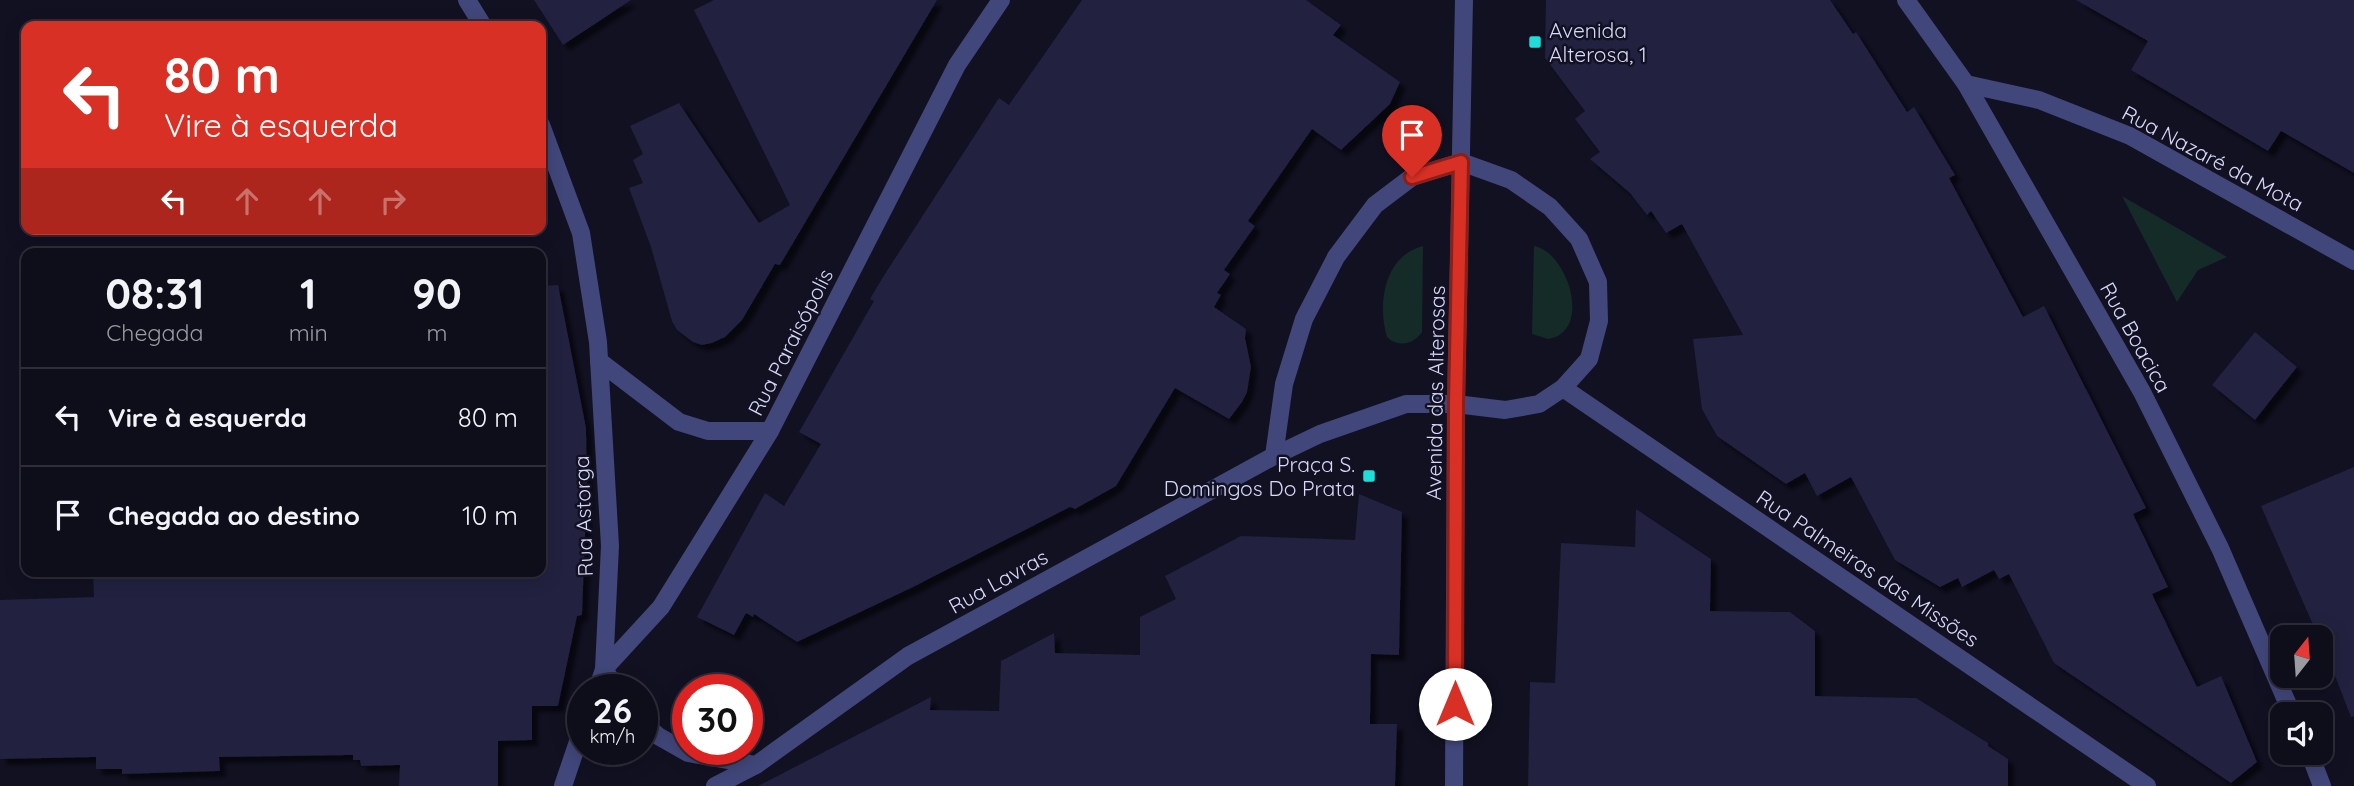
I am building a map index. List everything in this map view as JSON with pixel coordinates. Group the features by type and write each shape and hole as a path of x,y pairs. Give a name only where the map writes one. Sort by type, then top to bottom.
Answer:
{"street":[{"path":"467,0 481,21"},
{"name":"Rua Paraisópolis","path":"602,674 661,607 770,431 957,65 1001,0"},
{"name":"Avenida das Alterosas","path":"1454,786 1456,404 1464,0"},
{"name":"Rua Boacica","path":"1906,0 1966,84 2142,392 2220,548 2287,702"},
{"name":"Rua Nazaré da Mota","path":"1966,84 2039,100 2130,136 2354,261"},
{"name":"Rua Astorga","path":"546,138 581,233 598,342 610,546 604,669"},
{"path":"1274,456 1284,384 1304,319 1336,257 1375,205 1384,198 1412,177 1461,162"},
{"name":"Rua Lavras","path":"763,760 908,656 1274,456 1320,434 1406,404 1456,404 1506,410 1539,404 1563,388 1589,359 1599,321 1598,282 1579,239 1550,207 1511,180 1461,162"},
{"path":"599,361 679,422 708,431 770,431"},
{"name":"Rua Palmeiras das Missões","path":"1563,388 2147,786"},
{"path":"604,669 607,674"},
{"path":"564,786 571,765"},
{"name":"Rua Lavras","path":"715,786 756,765"},
{"path":"2314,765 2322,786"}],"green space":[{"path":"2122,196 2227,257 2198,270 2177,302"},
{"path":"1423,246 1422,332 1410,342 1396,343 1387,337 1384,324 1387,283 1400,260 1410,251"},
{"path":"1534,246 1545,250 1554,259 1562,270 1572,297 1570,322 1556,337 1548,339 1532,334"}],"building":[{"path":"534,0 631,0 563,45"},
{"path":"714,0 937,0 780,265 775,264 742,320 725,337 702,345 677,330 672,321 651,247 629,188 643,183 633,160 643,154 630,126 679,103 759,223 790,205 694,10"},
{"path":"1082,0 1306,0 1341,25 1333,35 1400,82 1390,104 1341,150 1312,129 1248,221 1255,226 1224,270 1230,274 1217,293 1221,295 1214,307 1246,329 1245,338 1251,367 1247,392 1242,402 1229,419 1175,388 1116,486 1075,509 1070,507 911,588 797,642 754,614 753,617 746,613 734,635 697,617 765,493 784,506 821,444 799,432 874,301 870,299 883,277 999,98 1009,105"},
{"path":"1546,0 1830,0 1853,34 1856,32 1907,112 1914,107 1955,175 1949,178 2023,317 2044,306 2146,508 2133,514 2168,587 2152,594 2197,687 2221,676 2257,762 2231,783 2054,663 2009,574 1999,579 1994,570 1962,587 1958,578 1940,587 1895,560 1851,477 1817,496 1805,473 1786,484 1717,436 1702,409 1693,339 1743,335 1682,224 1666,233 1651,211 1647,215 1630,193 1590,159 1600,152 1575,119 1585,111 1545,58"},
{"path":"2076,0 2354,0 2354,173 2281,131 2268,151 2131,70 2148,41"},
{"path":"558,285 586,428 587,484 582,615 577,616 558,706 532,706 532,740 498,741 498,786 399,786 400,765 361,766 360,760 353,760 353,755 219,757 220,771 122,774 122,769 96,769 96,757 0,759 0,600 94,597 93,577 546,577 546,286"},
{"path":"2255,332 2297,367 2255,420 2212,385"},
{"path":"2354,467 2354,716 2351,717 2333,671 2333,625 2313,625 2261,506"},
{"path":"1359,494 1402,512 1399,655 1371,654 1370,724 1397,724 1395,786 758,786 931,697 930,710 999,711 1001,661 1054,633 1055,653 1140,655 1140,617 1176,599 1165,576 1241,536 1355,540"},
{"path":"1636,509 1711,559 1710,611 1790,612 1815,631 1815,696 1916,698 1988,743 1988,746 2008,759 2008,786 1528,786 1530,682 1555,683 1561,543 1635,547"}],"place":[{"name":"Avenida Alterosa, 1","path":"1535,42"},
{"name":"Praça S. Domingos Do Prata","path":"1369,476"}],"route":[{"path":"1412,177 1461,162 1456,404 1455,704"}]}
